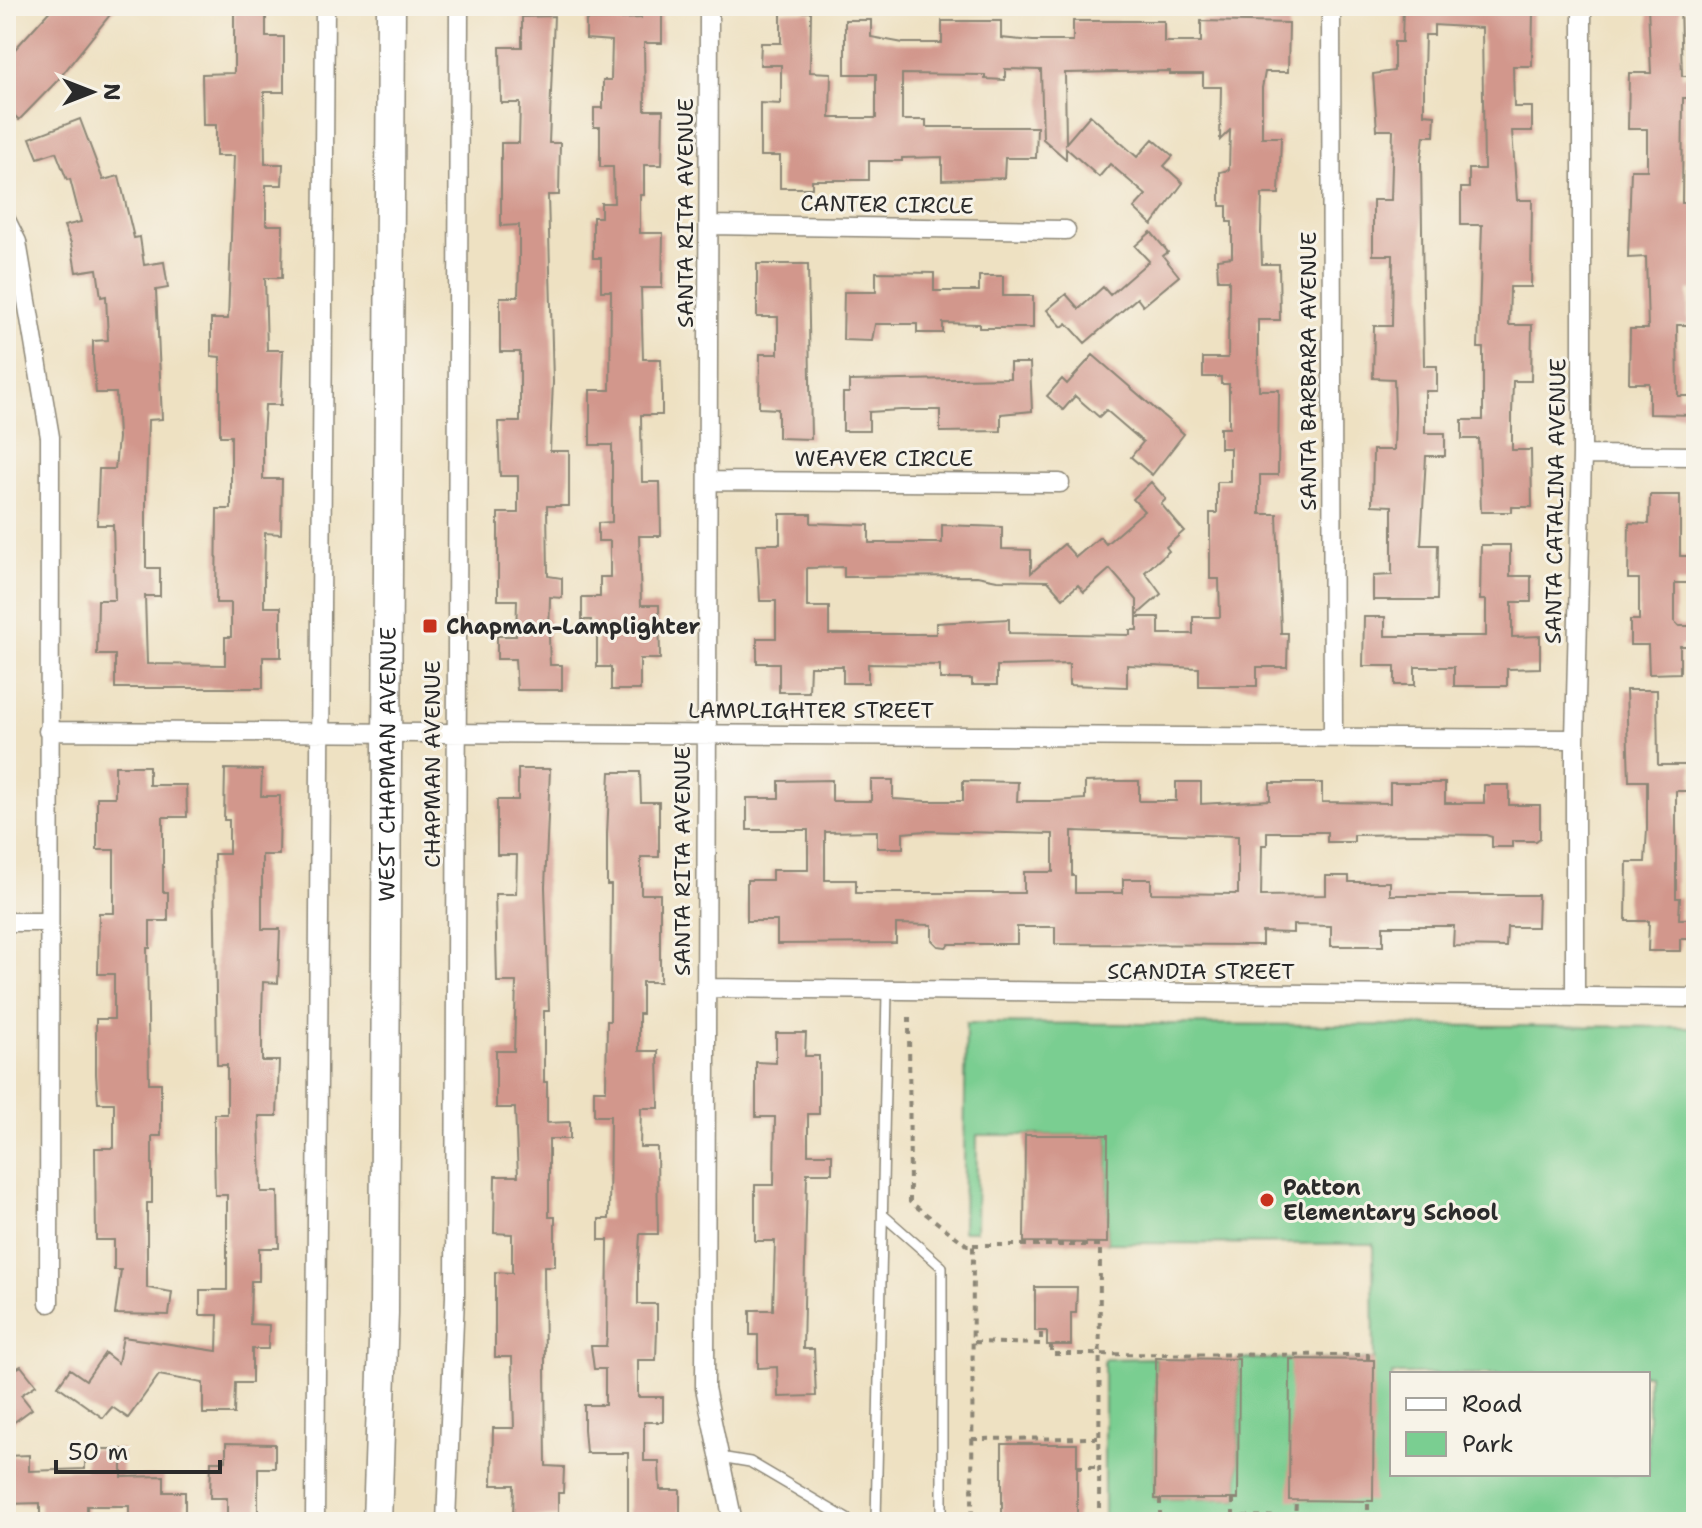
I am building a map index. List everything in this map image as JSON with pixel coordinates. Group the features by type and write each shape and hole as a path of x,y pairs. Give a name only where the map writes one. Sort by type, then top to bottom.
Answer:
{"main road":[{"name":"WEST CHAPMAN AVENUE","path":"377,1522 385,1297 391,6"}],"street":[{"path":"315,1522 325,6"},
{"name":"CHAPMAN AVENUE","path":"446,1522 455,1296 459,6"},
{"name":"SANTA RITA AVENUE","path":"709,6 705,1388 733,1522"},
{"name":"SANTA BARBARA AVENUE","path":"1331,6 1333,736"},
{"name":"SANTA CATALINA AVENUE","path":"1575,997 1575,739 1582,455 1582,6"},
{"path":"6,220 17,242 50,437 49,1303"},
{"name":"CANTER CIRCLE","path":"709,225 1066,230"},
{"path":"1582,455 1696,456"},
{"name":"WEAVER CIRCLE","path":"708,481 1060,483"},
{"name":"LAMPLIGHTER STREET","path":"48,731 321,730 456,734 1575,739"},
{"path":"6,922 48,922"},
{"name":"SCANDIA STREET","path":"705,988 1696,998"}],"lane":[{"path":"876,1522 887,992"},
{"path":"883,1215 942,1267 942,1522"},
{"path":"720,1457 750,1462 852,1522"}],"path":[{"path":"909,1017 910,1202 967,1245 1100,1245 1099,1519 1161,1515 1233,1519 1368,1519 1368,1501"},
{"path":"972,1522 973,1245"},
{"path":"974,1342 1041,1344 1041,1331"},
{"path":"1051,1345 1051,1354 1162,1357 1368,1355 1368,1360"},
{"path":"972,1439 1100,1438"},
{"path":"1077,1467 1100,1467"},
{"path":"1160,1499 1160,1522"},
{"path":"1233,1499 1233,1519"},
{"path":"1295,1519 1296,1500"}],"green space":[{"path":"966,1023 1696,1027 1696,1522 1104,1522 1104,1359 1156,1358 1155,1499 1238,1499 1239,1359 1374,1360 1373,1244 1107,1243 1108,1135 977,1135 976,1231 963,1231"}],"building":[{"path":"54,6 117,6 57,81 19,120 6,107 6,59"},
{"path":"641,6 662,6 662,43 644,43 645,110 663,110 662,165 644,165 644,195 640,195 640,233 663,233 662,288 641,288 643,359 661,359 662,390 662,415 641,415 642,482 660,482 661,536 639,536 641,605 659,605 660,659 640,659 640,690 611,690 611,667 597,667 597,629 591,629 591,620 582,620 582,597 600,597 600,577 610,577 610,541 598,541 598,523 612,522 612,445 590,445 590,390 610,390 611,291 601,291 601,258 593,258 593,217 601,217 601,203 614,203 613,167 600,167 600,127 594,127 594,108 603,108 603,80 611,80 612,41 586,39 586,20 641,18"},
{"path":"1403,6 1515,6 1515,12 1533,12 1532,66 1513,66 1514,107 1532,107 1532,131 1512,131 1517,200 1532,200 1531,287 1510,287 1509,325 1532,325 1531,381 1513,381 1512,450 1531,450 1532,507 1512,507 1512,512 1481,512 1479,439 1462,439 1462,420 1483,420 1483,348 1478,348 1482,225 1461,225 1461,188 1469,188 1469,169 1484,169 1482,28 1434,25 1434,35 1425,35 1424,114 1435,115 1434,136 1424,136 1421,161 1424,366 1437,366 1437,391 1425,391 1425,433 1445,433 1445,456 1426,456 1421,545 1438,545 1437,600 1373,600 1373,576 1392,575 1392,506 1372,505 1373,450 1394,450 1395,411 1394,379 1373,378 1374,326 1392,326 1393,255 1373,255 1373,200 1391,200 1393,130 1377,130 1373,74 1394,71 1394,42 1402,42"},
{"path":"1648,6 1680,6 1682,76 1696,76 1696,98 1683,98 1682,203 1696,203 1696,290 1688,290 1688,325 1677,325 1678,396 1695,396 1694,415 1649,414 1649,383 1629,383 1630,329 1648,329 1646,257 1628,258 1631,170 1647,170 1647,129 1628,129 1629,73 1651,73"},
{"path":"234,7 266,7 266,37 284,37 284,92 264,92 265,164 283,164 282,185 266,185 266,225 283,225 282,278 265,278 267,350 283,350 281,405 265,405 263,436 263,479 282,479 281,534 265,533 264,580 264,607 281,607 281,657 263,657 263,688 115,688 115,655 97,655 98,600 115,600 113,525 97,525 99,469 115,469 118,438 116,393 96,393 93,359 93,341 108,340 106,296 101,297 97,269 76,272 71,243 64,226 81,222 70,179 67,180 56,152 38,158 30,138 80,119 103,180 119,176 134,238 140,237 144,265 164,262 168,288 156,290 162,419 148,420 146,491 146,568 160,568 160,596 145,596 147,664 225,665 225,637 231,637 231,603 216,603 217,509 231,509 231,436 220,436 220,357 211,356 211,319 228,319 234,156 216,156 216,125 203,125 202,74 234,73"},
{"path":"781,11 811,12 810,72 831,73 830,118 876,118 876,74 845,74 845,20 871,20 871,37 903,43 942,43 942,21 1001,21 1001,38 1073,41 1073,21 1164,21 1164,42 1201,42 1201,21 1289,23 1288,72 1265,72 1262,88 1262,137 1281,137 1279,194 1262,194 1261,232 1262,264 1279,264 1280,320 1258,320 1259,390 1279,390 1278,475 1260,475 1260,514 1277,514 1281,633 1288,633 1287,667 1257,667 1257,686 1199,686 1199,668 1127,665 1127,687 1069,685 1069,664 997,666 997,685 972,685 972,679 940,679 940,665 868,664 868,683 843,683 843,666 810,666 809,692 779,692 779,663 757,663 757,638 776,638 776,601 760,601 757,544 780,544 780,514 811,514 811,523 869,525 869,543 942,543 942,525 1002,527 1002,549 1031,550 1031,573 1064,544 1076,557 1100,537 1106,544 1144,511 1133,499 1151,482 1166,499 1161,504 1184,531 1166,547 1169,551 1145,572 1161,594 1137,615 1137,600 1110,569 1084,592 1078,585 1063,598 1048,581 997,580 977,576 844,577 844,567 807,568 807,607 829,607 829,634 936,634 936,623 1009,619 1009,633 1130,635 1130,630 1137,630 1137,617 1159,617 1159,634 1193,634 1193,617 1220,617 1219,579 1210,579 1210,513 1217,513 1217,482 1230,482 1230,448 1220,448 1220,428 1229,428 1229,384 1221,384 1221,377 1203,377 1203,358 1228,358 1229,280 1218,280 1217,259 1232,257 1232,222 1227,222 1227,206 1220,206 1220,172 1229,170 1230,130 1220,140 1221,87 1203,87 1203,74 1170,74 1170,71 1065,73 1066,143 1090,115 1137,157 1153,139 1173,156 1164,166 1183,183 1152,225 1134,208 1146,195 1110,164 1099,177 1066,148 1066,159 1043,139 1041,70 1005,69 1005,80 985,79 985,75 902,74 902,120 926,120 926,127 1037,127 1036,158 1005,158 1004,178 942,180 942,157 902,158 902,161 869,161 869,180 812,180 812,188 780,188 780,156 760,156 760,103 781,104 781,65 760,65 761,43 781,43"},
{"path":"554,16 549,143 560,143 559,195 548,195 553,382 550,451 569,451 569,506 547,506 548,576 562,578 562,598 550,597 550,665 562,665 562,690 517,690 515,659 497,659 497,636 516,636 517,600 498,600 498,513 518,513 518,476 500,476 498,422 520,422 520,352 500,352 500,297 518,297 519,225 501,226 501,143 519,143 520,103 501,103 500,47 522,47 522,17"},
{"path":"1151,232 1168,252 1163,256 1179,276 1143,306 1137,298 1085,343 1067,323 1062,327 1047,310 1066,294 1079,309 1103,287 1110,295 1149,261 1135,246"},
{"path":"757,264 808,264 811,439 778,438 778,409 759,408 760,354 778,354 778,317 757,317"},
{"path":"876,272 934,273 934,291 979,291 979,276 1003,276 1003,296 1033,296 1033,328 979,328 979,324 943,323 943,333 917,333 917,324 875,324 872,341 843,340 844,292 876,292"},
{"path":"1093,355 1184,434 1152,475 1131,457 1143,442 1106,410 1099,417 1075,396 1063,410 1047,396 1062,379 1067,384"},
{"path":"1010,363 1030,363 1032,411 1001,414 1001,431 940,432 940,410 901,410 869,412 869,431 843,431 843,393 849,393 849,381 1010,378"},
{"path":"1650,495 1680,495 1680,556 1692,556 1693,583 1675,583 1675,622 1679,626 1696,626 1696,646 1680,646 1680,673 1649,674 1648,645 1630,645 1630,620 1639,620 1639,579 1628,579 1629,523 1649,524"},
{"path":"1481,545 1510,545 1510,576 1531,576 1531,602 1512,602 1512,637 1540,636 1540,668 1507,669 1507,686 1454,686 1454,667 1415,667 1415,685 1395,685 1395,666 1363,666 1364,617 1385,617 1385,636 1486,636 1486,600 1480,600"},
{"path":"1626,690 1657,690 1658,765 1692,765 1692,791 1676,791 1676,898 1680,898 1679,919 1696,919 1696,939 1680,939 1680,951 1648,951 1649,921 1626,921 1627,862 1645,862 1647,781 1629,781"},
{"path":"115,766 149,766 149,785 186,785 187,817 163,817 163,892 168,892 168,921 150,921 150,948 147,948 149,1083 161,1083 161,1136 152,1136 152,1203 147,1203 147,1288 172,1292 169,1315 115,1314 121,1270 114,1270 114,1240 96,1240 95,1148 114,1148 114,1103 98,1103 96,1019 114,1019 114,974 98,974 99,913 114,913 114,850 97,850 97,797 115,797"},
{"path":"225,769 262,770 261,796 280,796 279,855 262,855 262,929 280,929 278,983 263,982 262,1015 262,1061 279,1061 277,1116 259,1116 261,1192 278,1192 279,1248 259,1248 259,1281 251,1281 250,1324 269,1325 268,1349 252,1349 252,1383 235,1383 234,1414 203,1414 203,1383 159,1375 128,1418 112,1407 103,1418 58,1386 70,1369 86,1380 105,1353 118,1363 123,1337 217,1351 218,1315 200,1315 200,1290 227,1290 227,1195 215,1195 214,1148 214,1114 227,1114 227,1065 217,1065 214,854 229,854 229,820 224,820"},
{"path":"518,769 550,769 545,887 549,1011 544,1011 544,1082 547,1082 547,1123 570,1122 570,1139 549,1139 549,1217 555,1217 555,1266 544,1266 546,1466 564,1467 563,1493 558,1493 558,1516 545,1517 513,1517 514,1485 492,1485 493,1428 514,1428 512,1357 495,1357 495,1272 512,1273 512,1234 494,1233 495,1176 518,1176 515,1108 496,1108 496,1051 514,1051 516,982 497,982 495,894 516,894 517,855 497,855 497,800 518,800"},
{"path":"610,772 640,772 641,802 659,802 659,857 641,857 641,894 660,894 660,982 642,982 642,1014 639,1014 639,1051 658,1051 659,1108 641,1108 640,1147 657,1147 658,1234 640,1234 638,1266 638,1304 657,1304 656,1360 638,1360 638,1397 663,1397 663,1422 644,1422 644,1461 659,1461 660,1490 680,1490 680,1515 628,1515 628,1453 586,1453 584,1405 605,1405 605,1369 594,1369 591,1346 606,1346 607,1337 608,1240 599,1240 599,1219 609,1219 610,1116 594,1116 594,1090 606,1090 607,1021 610,1021 611,885 607,885 607,834"},
{"path":"832,780 832,801 871,801 871,780 893,780 893,799 926,801 963,801 963,781 1018,782 1017,801 1085,799 1085,782 1139,781 1139,801 1176,801 1176,782 1201,782 1201,804 1270,800 1270,783 1322,783 1322,802 1390,803 1390,783 1445,783 1445,803 1484,803 1484,785 1509,785 1509,805 1540,805 1540,838 1536,841 1512,841 1512,847 1492,847 1492,837 1486,835 1414,834 1354,835 1354,842 1327,842 1327,832 1267,832 1267,845 1262,845 1261,896 1326,895 1326,876 1349,876 1349,882 1390,882 1390,895 1538,895 1537,927 1507,927 1506,947 1453,946 1454,926 1383,926 1383,946 1331,946 1331,926 1293,925 1293,933 1262,932 1262,945 1055,944 1055,927 1017,927 1017,944 949,944 946,947 938,946 932,940 932,925 896,924 896,943 777,944 777,921 747,921 747,880 772,880 772,870 808,870 808,830 747,830 747,798 779,798 779,781","holes":["877,831 877,848 903,848 903,833 925,831 1053,834 1053,872 1024,872 1024,893 856,893 856,880 825,880 825,832","1072,831 1238,836 1238,894 1151,893 1151,879 1123,879 1123,893 1075,893"]},
{"path":"776,1033 806,1033 805,1056 819,1056 819,1114 808,1114 808,1154 832,1154 832,1173 807,1173 803,1349 814,1349 816,1396 778,1397 777,1367 758,1368 758,1335 750,1335 750,1310 773,1310 775,1241 755,1241 755,1185 774,1185 775,1117 756,1117 756,1062 776,1063"},
{"path":"1025,1135 1108,1135 1107,1243 1024,1242"},
{"path":"1035,1287 1077,1287 1076,1313 1071,1313 1071,1345 1047,1345 1047,1331 1035,1331"},
{"path":"1156,1358 1239,1359 1238,1499 1155,1499"},
{"path":"1290,1359 1374,1360 1373,1501 1289,1500"},
{"path":"21,1366 36,1385 21,1395 32,1409 6,1428 6,1374"},
{"path":"226,1443 275,1444 275,1468 258,1468 258,1522 227,1522 227,1498 210,1498 211,1461 226,1461"},
{"path":"1002,1444 1077,1444 1077,1522 1002,1522"},
{"path":"85,1449 122,1449 122,1477 164,1476 164,1492 185,1492 185,1522 129,1522 129,1506 87,1506 87,1522 40,1521 40,1503 6,1504 6,1456 29,1455 29,1471 85,1469"}],"place":[{"name":"Chapman-Lamplighter","path":"430,626"},
{"name":"Patton Elementary School","path":"1267,1200"}]}
